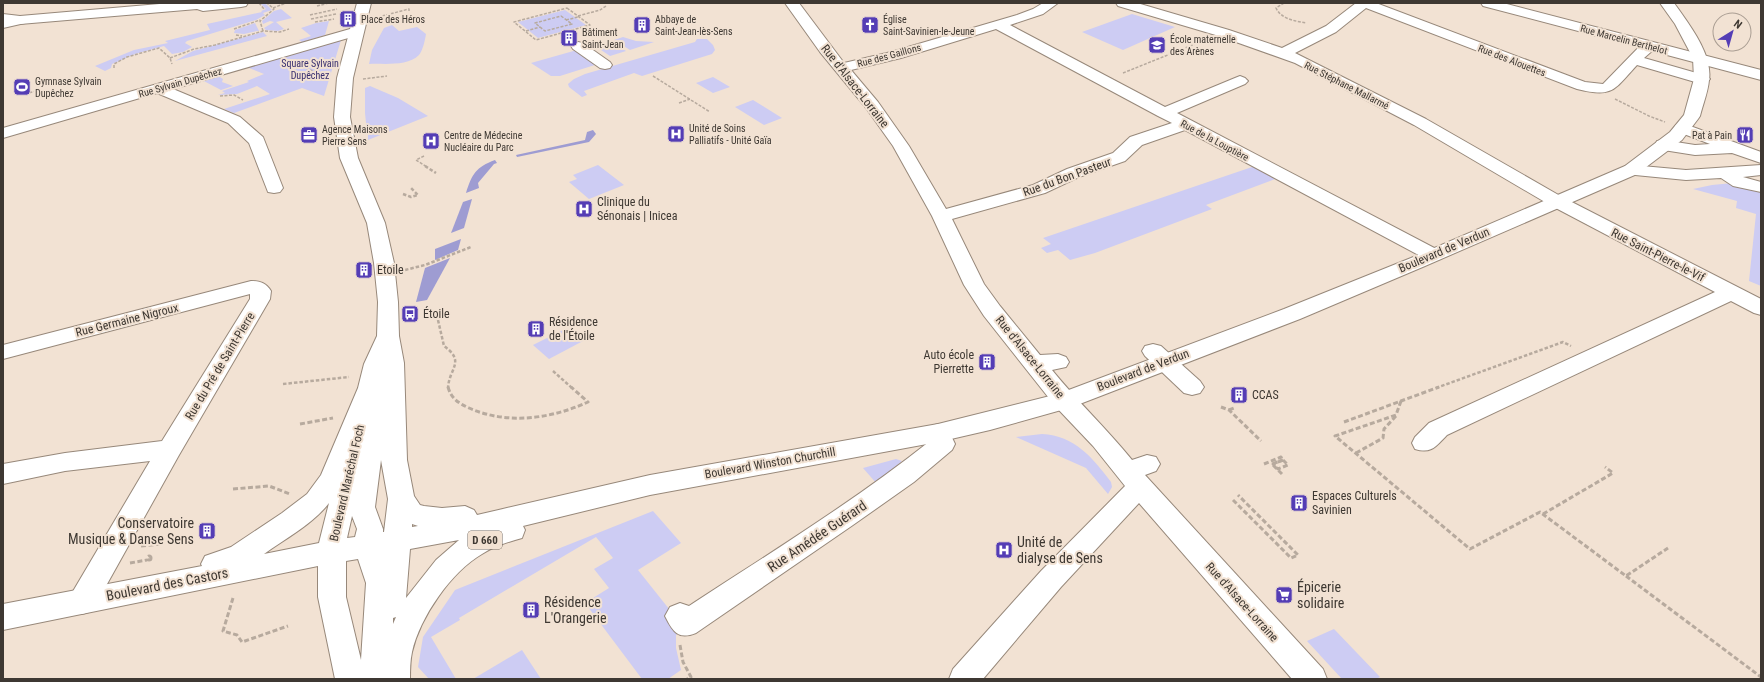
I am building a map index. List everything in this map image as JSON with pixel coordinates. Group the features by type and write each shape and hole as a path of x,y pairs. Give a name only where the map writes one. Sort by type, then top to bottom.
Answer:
{"street":[{"path":"3,24 20,20 217,3"},
{"path":"174,7 196,7 241,3"},
{"name":"Boulevard Maréchal Foch","path":"364,3 345,78 342,117 349,158 376,223 384,263 388,302 388,336 393,363 394,460 401,499 391,596 388,679"},
{"name":"Rue d'Alsace-Lorraine","path":"796,3 901,146 941,216 974,286 1064,401 1139,475 1312,679"},
{"name":"Rue des Gaillons","path":"837,59 886,55 997,24 1040,10 1051,3"},
{"name":"Rue Stéphane Mallarmé","path":"1123,3 1224,33 1284,53 1420,122 1556,201"},
{"path":"1284,53 1330,30 1364,3"},
{"name":"Rue des Alouettes","path":"1364,3 1575,84 1593,89"},
{"name":"Rue Marcelin Berthelot","path":"1488,3 1761,75"},
{"name":"Boulevard de Verdun","path":"1064,401 1158,356 1292,314 1631,170 1676,136 1692,116 1702,79 1700,58 1682,24 1667,3"},
{"path":"3,18 20,20"},
{"name":"Rue de la Louptière","path":"997,24 1433,255"},
{"name":"Rue Sylvain Dupêchez","path":"3,133 357,31"},
{"path":"1593,89 1608,87 1649,45"},
{"path":"578,46 605,66"},
{"path":"1634,60 1702,79"},
{"path":"1164,113 1240,81"},
{"path":"158,88 234,120 256,141 274,188"},
{"name":"Rue du Bon Pasteur","path":"941,216 1038,189 1073,173 1119,157 1136,141 1186,124"},
{"path":"1682,128 1761,158"},
{"path":"1663,145 1695,150 1736,148"},
{"path":"1631,170 1686,175 1761,170"},
{"path":"1724,173 1739,182 1761,188"},
{"name":"Rue Saint-Pierre-le-Vif","path":"1556,201 1761,308"},
{"name":"Rue du Pré de Saint-Pierre","path":"85,596 170,449 260,299 262,291 256,287 251,288"},
{"name":"Rue Germaine Nigroux","path":"3,352 251,288"},
{"path":"1424,443 1438,429 1732,292"},
{"path":"375,679 380,583 367,546 370,529 362,507 388,336"},
{"name":"Boulevard Maréchal Foch","path":"350,679 332,597 332,552 334,536 344,498 360,383 375,364 388,336"},
{"path":"1158,356 1192,387"},
{"path":"1033,363 1058,362"},
{"path":"3,608 85,596 215,564 240,556 291,521 316,501 332,480 360,383"},
{"name":"Boulevard Winston Churchill","path":"397,541 476,526 650,485 938,433 1064,401"},
{"name":"Rue Amédée Guérard","path":"683,620 905,475 943,444 938,433"},
{"path":"3,474 65,462 170,449"},
{"path":"964,679 1051,579 1132,494 1139,475"},
{"name":"D 660","path":"401,499 411,513 424,517 442,519 472,517 570,498 650,485"},
{"name":"D 660","path":"395,679 398,649 413,611 450,563 468,548 497,534 650,485"},
{"path":"332,552 397,541"},
{"name":"Boulevard des Castors","path":"3,617 85,596 332,552"}],"path":[{"path":"267,3 273,8"},
{"path":"234,29 261,20 274,10 273,8 286,3"},
{"path":"317,6 329,3"},
{"path":"1284,3 1276,8 1281,15 1330,30"},
{"path":"260,5 264,9 260,10"},
{"path":"566,20 600,10 606,6"},
{"path":"567,8 590,25 536,40 514,22 539,16 567,8"},
{"path":"310,15 337,9"},
{"path":"382,16 409,9 410,11"},
{"path":"311,19 336,14"},
{"path":"539,16 545,20"},
{"path":"561,16 572,24 545,31 535,23 545,20 561,16"},
{"path":"315,22 334,19"},
{"path":"261,20 260,24 263,31"},
{"path":"526,31 540,27"},
{"path":"555,28 560,33"},
{"path":"170,58 198,48 215,45 263,31 280,32 288,29"},
{"path":"1104,81 1224,33"},
{"path":"236,35 243,36"},
{"path":"114,68 114,64 120,60 159,48 170,58 172,64"},
{"path":"280,53 303,68 319,73 335,73"},
{"path":"358,80 387,76"},
{"path":"653,76 710,112"},
{"path":"1593,89 1649,116 1682,128"},
{"path":"25,94 36,91"},
{"path":"679,103 690,99"},
{"path":"424,156 416,160 436,174"},
{"path":"403,194 411,197 418,195 411,188"},
{"path":"402,271 425,265 471,247"},
{"path":"438,320 444,346 452,350 455,355 454,369 448,387 450,394 458,402 469,409 482,414 510,418 565,412 588,402 553,371"},
{"path":"1344,422 1563,342 1590,358"},
{"path":"282,384 360,383"},
{"path":"1356,452 1383,438 1384,429 1396,415 1401,401"},
{"path":"1220,407 1229,410 1261,441"},
{"path":"1229,410 1234,408"},
{"path":"1396,415 1335,436 1356,452 1470,549 1540,512 1761,677"},
{"path":"300,424 333,418"},
{"path":"1264,464 1281,457 1283,460 1273,464 1278,469 1288,465 1283,460 1272,464 1282,474"},
{"path":"1543,514 1613,473 1605,467"},
{"path":"232,489 269,486 297,497"},
{"path":"1233,500 1291,558 1298,555 1238,495"},
{"path":"148,546 160,544"},
{"path":"1626,576 1668,548"},
{"path":"233,598 223,631 237,635 242,642 288,626"},
{"path":"683,620 690,629 680,637 680,652 686,671 691,677 687,679"}],"green space":[{"path":"260,3 265,3 272,10 263,13 265,15 256,20 187,41 185,43 192,47 183,52 172,54 164,46 135,54 112,64 111,68 105,71 95,66 134,50 168,43 165,41 210,30 207,24 262,12 261,11 266,9"},
{"path":"281,9 292,18 276,22 284,29 278,31 266,30 264,28 274,22 270,21 263,24 262,21 274,11"},
{"path":"565,10 586,25 538,38 518,22"},
{"path":"1132,14 1175,27 1123,50 1082,32"},
{"path":"329,21 325,35 302,42 299,40 311,36 301,28 316,23"},
{"path":"255,23 259,31 244,34 234,33 235,30"},
{"path":"392,25 399,31 417,27 426,34 424,45 419,55 414,59 402,63 369,64 372,50 384,28"},
{"path":"263,32 267,36 175,61 193,51"},
{"path":"623,37 636,41 654,42 630,50 614,40"},
{"path":"697,39 707,39 713,45 715,50 712,54 642,76 634,73 584,91 587,95 582,97 569,87 568,84 574,79 585,74 695,42"},
{"name":"Square Sylvain Dupêchez","path":"341,40 324,96 302,88 234,113 224,109 270,94 257,86 237,94 218,95 225,93 222,91 249,82 247,81 264,74 244,66"},
{"path":"611,41 626,51 610,56 595,46"},
{"path":"577,50 598,64 560,76 551,76 531,63"},
{"path":"215,74 223,79 222,82 233,86 221,90 200,79"},
{"path":"713,77 730,87 713,93 696,83"},
{"path":"370,86 398,98 428,116 368,140 368,135 370,134 367,133 365,88"},
{"path":"753,100 782,118 764,125 735,107"},
{"path":"598,165 624,185 589,199 569,182 577,179 573,175"},
{"path":"1255,166 1275,179 1206,205 1212,209 1095,253 1070,260 1058,250 1047,253 1041,248 1051,244 1043,238"},
{"path":"1733,183 1761,190 1761,286 1749,281 1756,214 1736,208 1737,201 1693,189"},
{"path":"567,328 583,341 549,359 533,345"},
{"path":"1042,434 1054,436 1073,443 1090,456 1111,482 1112,487 1108,494 1086,468 1016,437"},
{"path":"896,459 902,461 877,484 863,468"},
{"path":"653,511 681,543 638,570 685,629 676,635 676,648 681,670 668,679 642,679 585,603 609,588 594,569 613,558 596,537 459,618 460,620 431,637 456,679 429,679 418,667 423,637 455,590"},
{"path":"1334,629 1380,677 1376,679 1342,679 1307,641"},
{"path":"522,650 541,679 473,679"}],"shaded area":[{"path":"593,130 596,134 589,142 517,157 516,155 585,140 587,132"},
{"path":"495,160 497,163 494,164 478,183 479,188 466,193 470,181 476,172 483,165"},
{"path":"472,199 464,228 451,233 463,202"},
{"path":"461,239 458,250 435,260 435,249"},
{"path":"450,258 427,300 416,302 425,268"}],"place":[{"name":"Place des Héros","path":"348,19"},
{"name":"Abbaye de Saint-Jean-lès-Sens","path":"642,25"},
{"name":"Église Saint-Savinien-le-Jeune","path":"870,25"},
{"name":"Bâtiment Saint-Jean","path":"569,38"},
{"name":"École maternelle des Arènes","path":"1157,45"},
{"name":"Gymnase Sylvain Dupêchez","path":"22,87"},
{"name":"Unité de Soins Palliatifs - Unité Gaïa","path":"676,134"},
{"name":"Agence Maisons Pierre Sens","path":"309,135"},
{"name":"Pat à Pain","path":"1745,135"},
{"name":"Centre de Médecine Nucléaire du Parc","path":"431,141"},
{"name":"Clinique du Sénonais | Inicea","path":"584,209"},
{"name":"Etoile","path":"364,270"},
{"name":"Étoile","path":"410,314"},
{"name":"Résidence de l'Étoile","path":"536,329"},
{"name":"Auto école Pierrette","path":"987,362"},
{"name":"CCAS","path":"1239,395"},
{"name":"Espaces Culturels Savinien","path":"1299,503"},
{"name":"Conservatoire Musique & Danse Sens","path":"207,531"},
{"name":"Unité de dialyse de Sens","path":"1004,550"},
{"name":"Épicerie solidaire","path":"1284,595"},
{"name":"Résidence L'Orangerie","path":"531,610"}]}
